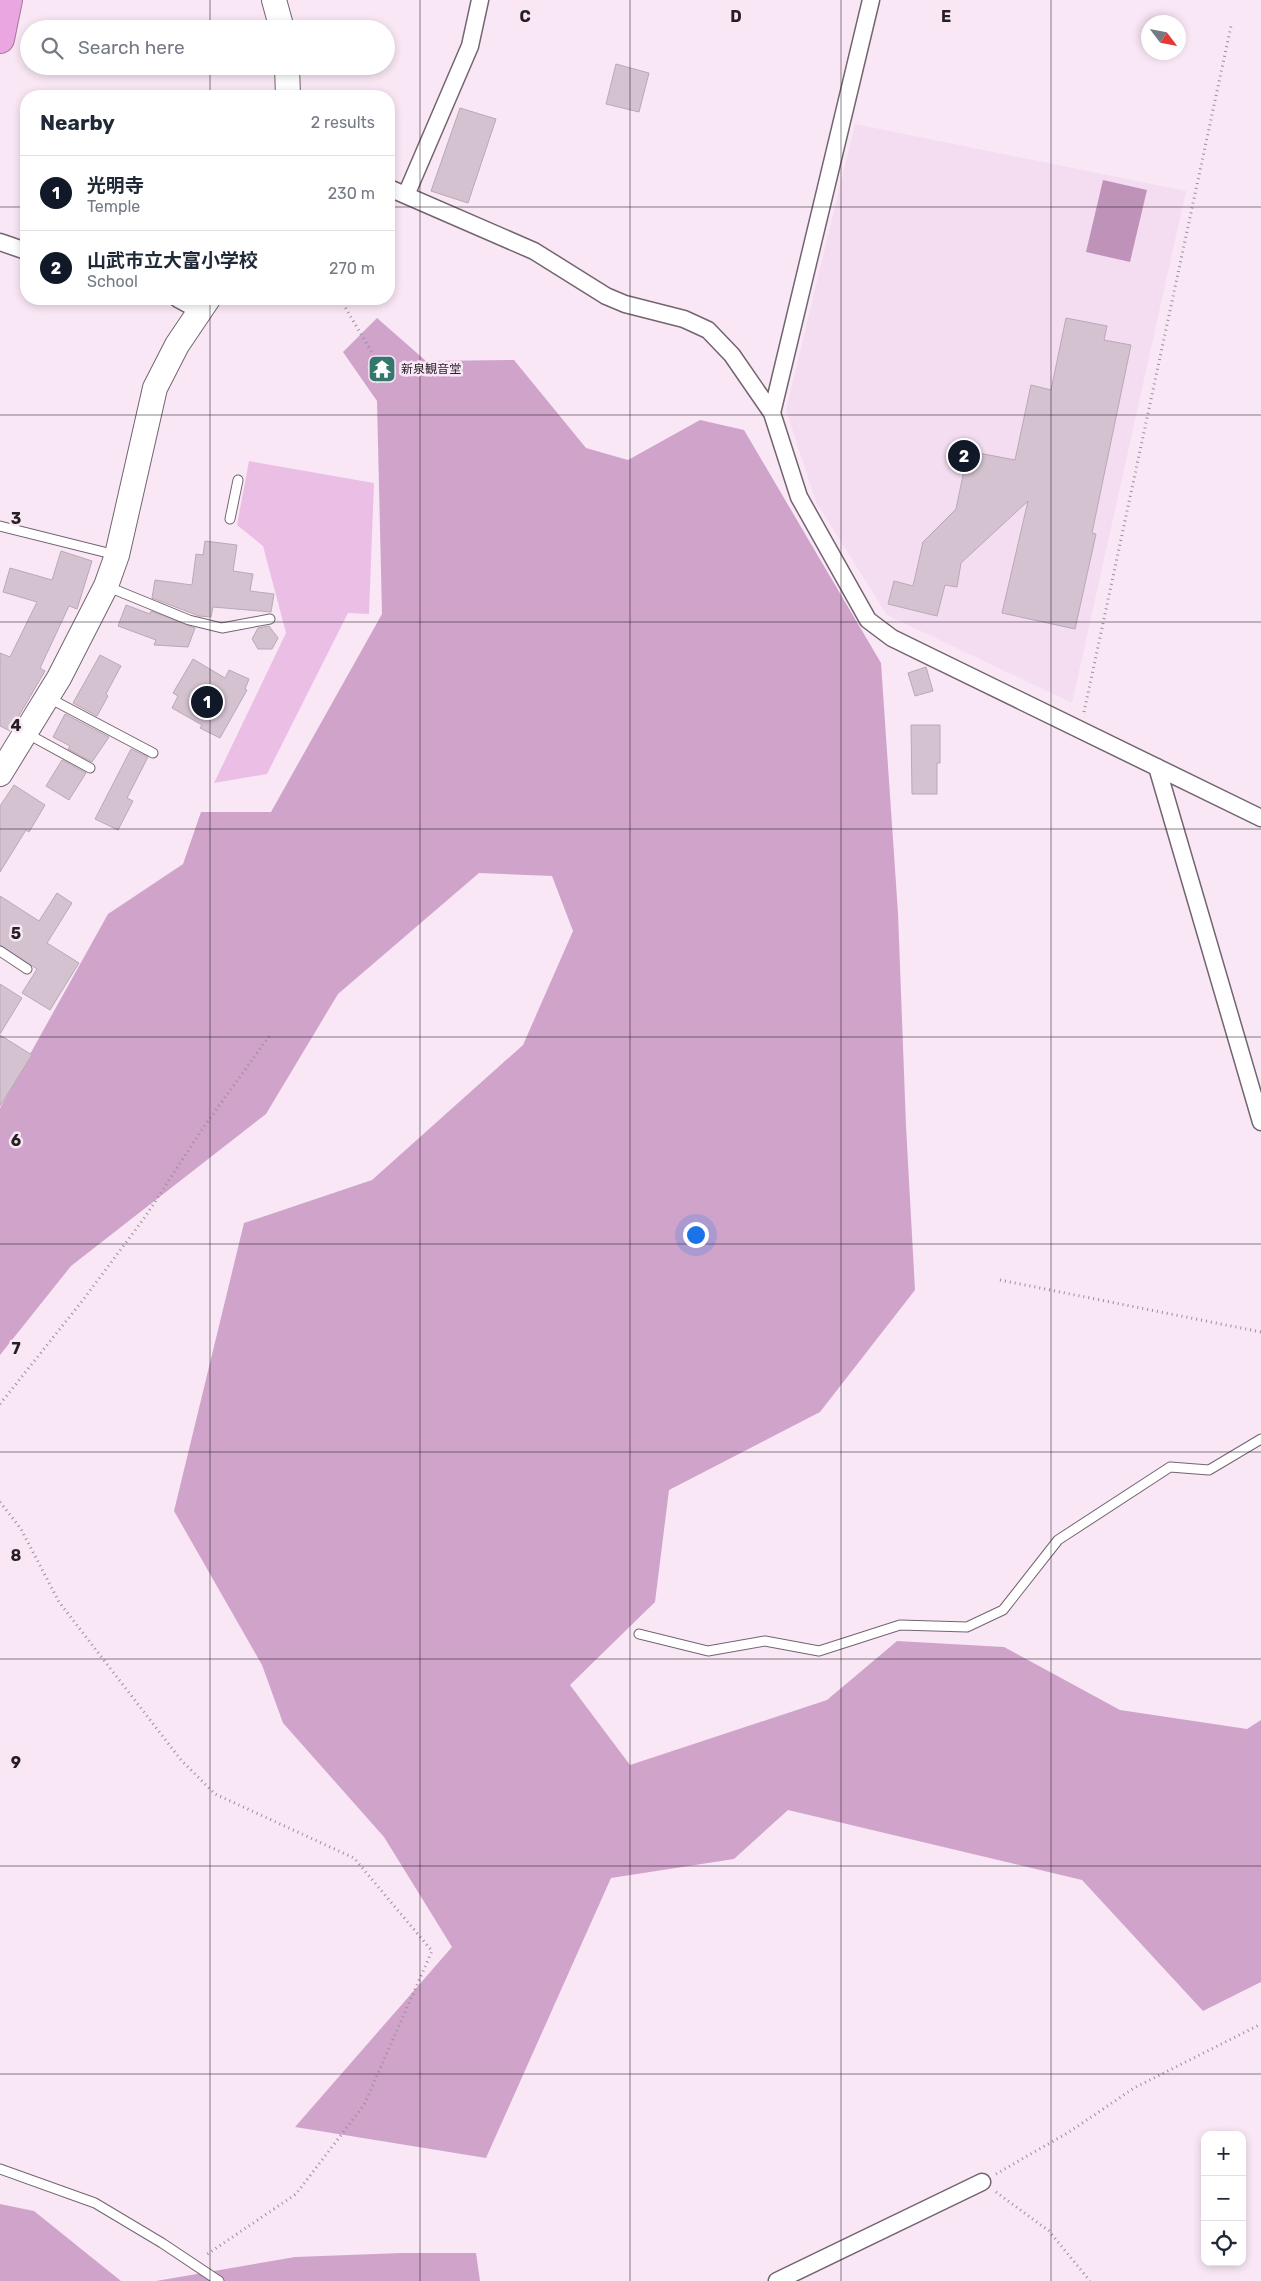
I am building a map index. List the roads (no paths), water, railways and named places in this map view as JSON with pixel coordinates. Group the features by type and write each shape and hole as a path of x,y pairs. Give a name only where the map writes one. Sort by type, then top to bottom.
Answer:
{"highway":[{"path":"0,39 8,0"}],"street":[{"path":"274,0 280,20"},
{"path":"406,195 470,46 480,0"},
{"path":"772,413 871,0"},
{"path":"287,75 288,90"},
{"path":"395,190 534,252 606,296 625,304 684,320 708,330 732,355 772,413 799,497 868,620 892,638 1261,818"},
{"path":"0,242 20,249"},
{"path":"0,774 47,698 106,586 117,555 156,388 177,345 204,305"},
{"path":"1157,767 1261,1122"},
{"path":"777,2281 982,2182"}],"lane":[{"path":"230,519 238,480"},
{"path":"0,526 117,555"},
{"path":"106,586 189,620 222,628 270,619"},
{"path":"47,698 153,753"},
{"path":"25,733 90,768"},
{"path":"0,951 28,969"},
{"path":"639,1634 708,1651 765,1641 819,1651 900,1626 967,1627 1003,1610 1058,1540 1170,1467 1209,1470 1261,1439"},
{"path":"0,2170 95,2203 219,2281"}],"place":[{"name":"新泉観音堂","path":"382,369"},
{"name":"山武市立大富小学校","path":"964,456"},
{"name":"光明寺","path":"207,702"}]}
